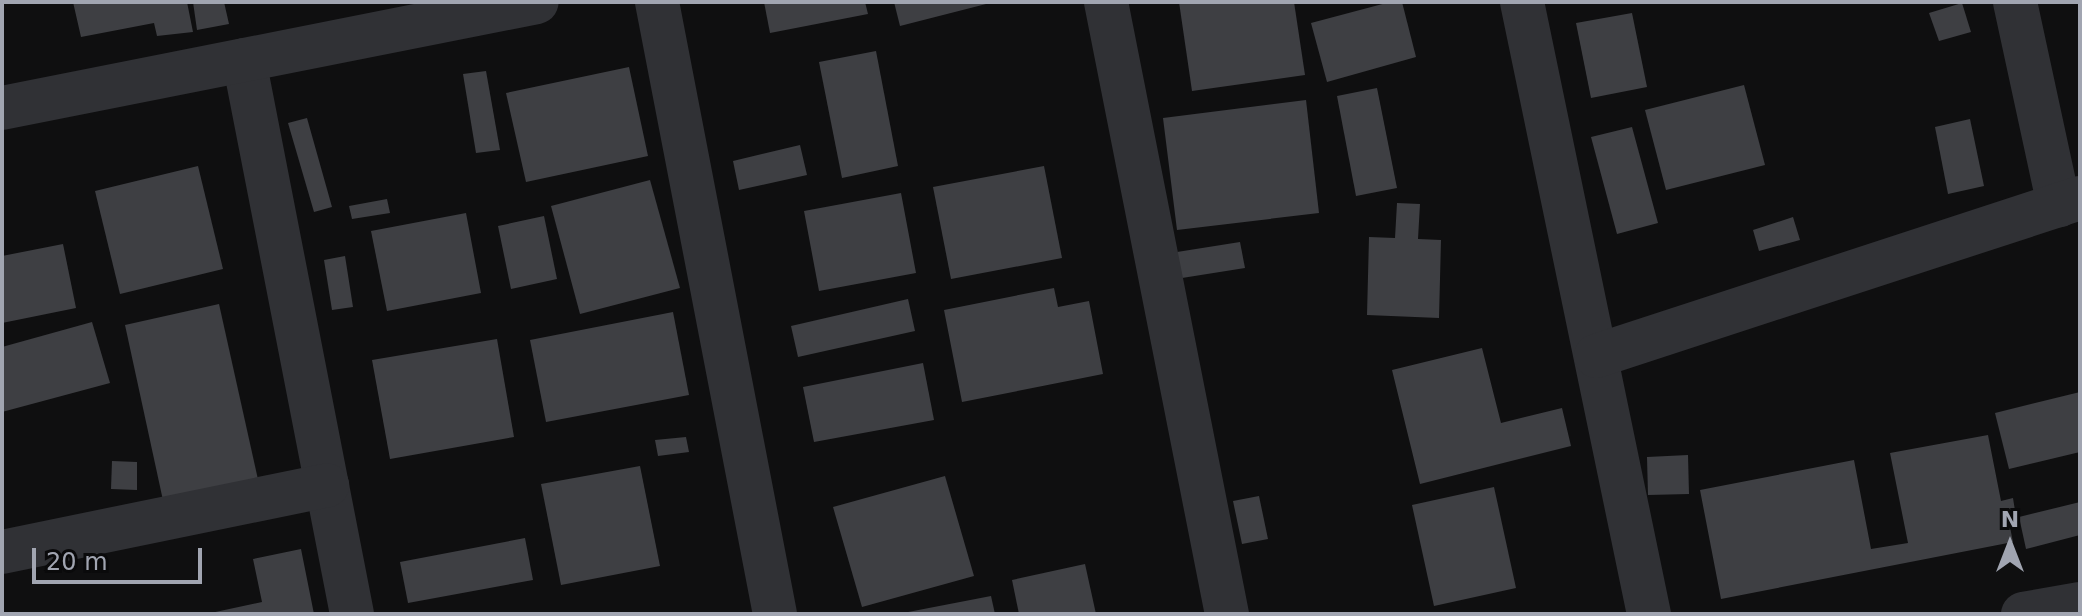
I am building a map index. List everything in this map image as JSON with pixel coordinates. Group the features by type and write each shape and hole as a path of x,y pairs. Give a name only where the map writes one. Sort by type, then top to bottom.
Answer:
{"street":[{"path":"2,108 537,2"},
{"path":"657,2 775,614"},
{"path":"1106,2 1227,614"},
{"path":"1522,2 1649,614"},
{"path":"1596,356 2069,202 2015,2"},
{"path":"244,60 352,614"},
{"path":"2,552 327,485"},
{"path":"2023,614 2080,604"}],"building":[{"path":"73,2 187,2 193,32 157,36 154,23 81,37"},
{"path":"193,2 224,2 229,24 197,30"},
{"path":"764,2 865,2 868,14 770,33"},
{"path":"894,2 990,2 990,3 900,26"},
{"path":"1179,2 1294,2 1305,75 1192,91"},
{"path":"1390,2 1402,2 1416,57 1327,82 1311,23"},
{"path":"1962,3 1971,32 1939,41 1929,13"},
{"path":"1632,13 1647,87 1591,98 1576,23"},
{"path":"876,51 898,166 842,178 819,62"},
{"path":"629,67 648,156 526,182 506,93"},
{"path":"486,71 500,150 476,153 463,74"},
{"path":"1744,85 1765,165 1666,190 1645,110"},
{"path":"1377,88 1397,188 1356,196 1337,96"},
{"path":"1306,100 1319,213 1177,230 1163,118"},
{"path":"307,118 332,207 314,212 288,123"},
{"path":"1970,119 1984,186 1948,194 1935,127"},
{"path":"1632,127 1658,223 1617,234 1591,137"},
{"path":"800,145 807,175 739,190 733,161"},
{"path":"198,166 223,269 120,294 95,191"},
{"path":"1044,166 1062,258 951,279 933,187"},
{"path":"650,180 680,288 580,314 551,206"},
{"path":"901,193 916,273 819,291 804,211"},
{"path":"387,199 390,213 352,219 349,206"},
{"path":"1397,203 1420,204 1418,239 1441,240 1439,318 1367,315 1369,237 1395,238"},
{"path":"466,213 481,293 387,311 371,231"},
{"path":"544,216 557,279 511,289 498,226"},
{"path":"1793,217 1800,240 1759,251 1753,230"},
{"path":"1240,242 1245,268 1182,278 1177,252"},
{"path":"63,244 76,308 2,323 2,256"},
{"path":"345,256 353,307 332,310 324,260"},
{"path":"1054,288 1058,307 1089,301 1103,374 962,402 944,310"},
{"path":"908,299 915,331 798,357 791,326"},
{"path":"219,304 259,484 164,505 125,325"},
{"path":"673,312 689,395 546,422 530,340"},
{"path":"92,322 110,383 2,412 2,347"},
{"path":"497,339 514,437 390,459 372,360"},
{"path":"1482,348 1501,423 1562,408 1571,446 1420,484 1392,370"},
{"path":"923,363 934,420 814,442 803,387"},
{"path":"2080,392 2080,452 2009,469 1995,413"},
{"path":"1988,435 2001,501 2013,498 2016,517 2008,517 2013,542 1721,599 1700,490 1854,460 1871,549 1908,543 1890,453"},
{"path":"686,437 689,452 658,456 655,440"},
{"path":"1688,455 1689,494 1648,495 1647,457"},
{"path":"112,461 137,462 137,490 111,489"},
{"path":"640,466 660,566 561,585 541,484"},
{"path":"945,476 974,576 862,607 833,507"},
{"path":"1494,487 1516,588 1434,606 1412,505"},
{"path":"1259,496 1268,539 1242,544 1233,501"},
{"path":"2080,502 2080,535 2026,549 2019,517"},
{"path":"525,538 533,580 408,603 400,562"},
{"path":"301,549 314,614 206,614 262,602 253,559"},
{"path":"1085,564 1096,614 1019,614 1012,580"},
{"path":"991,596 995,614 903,614 903,613"}]}
